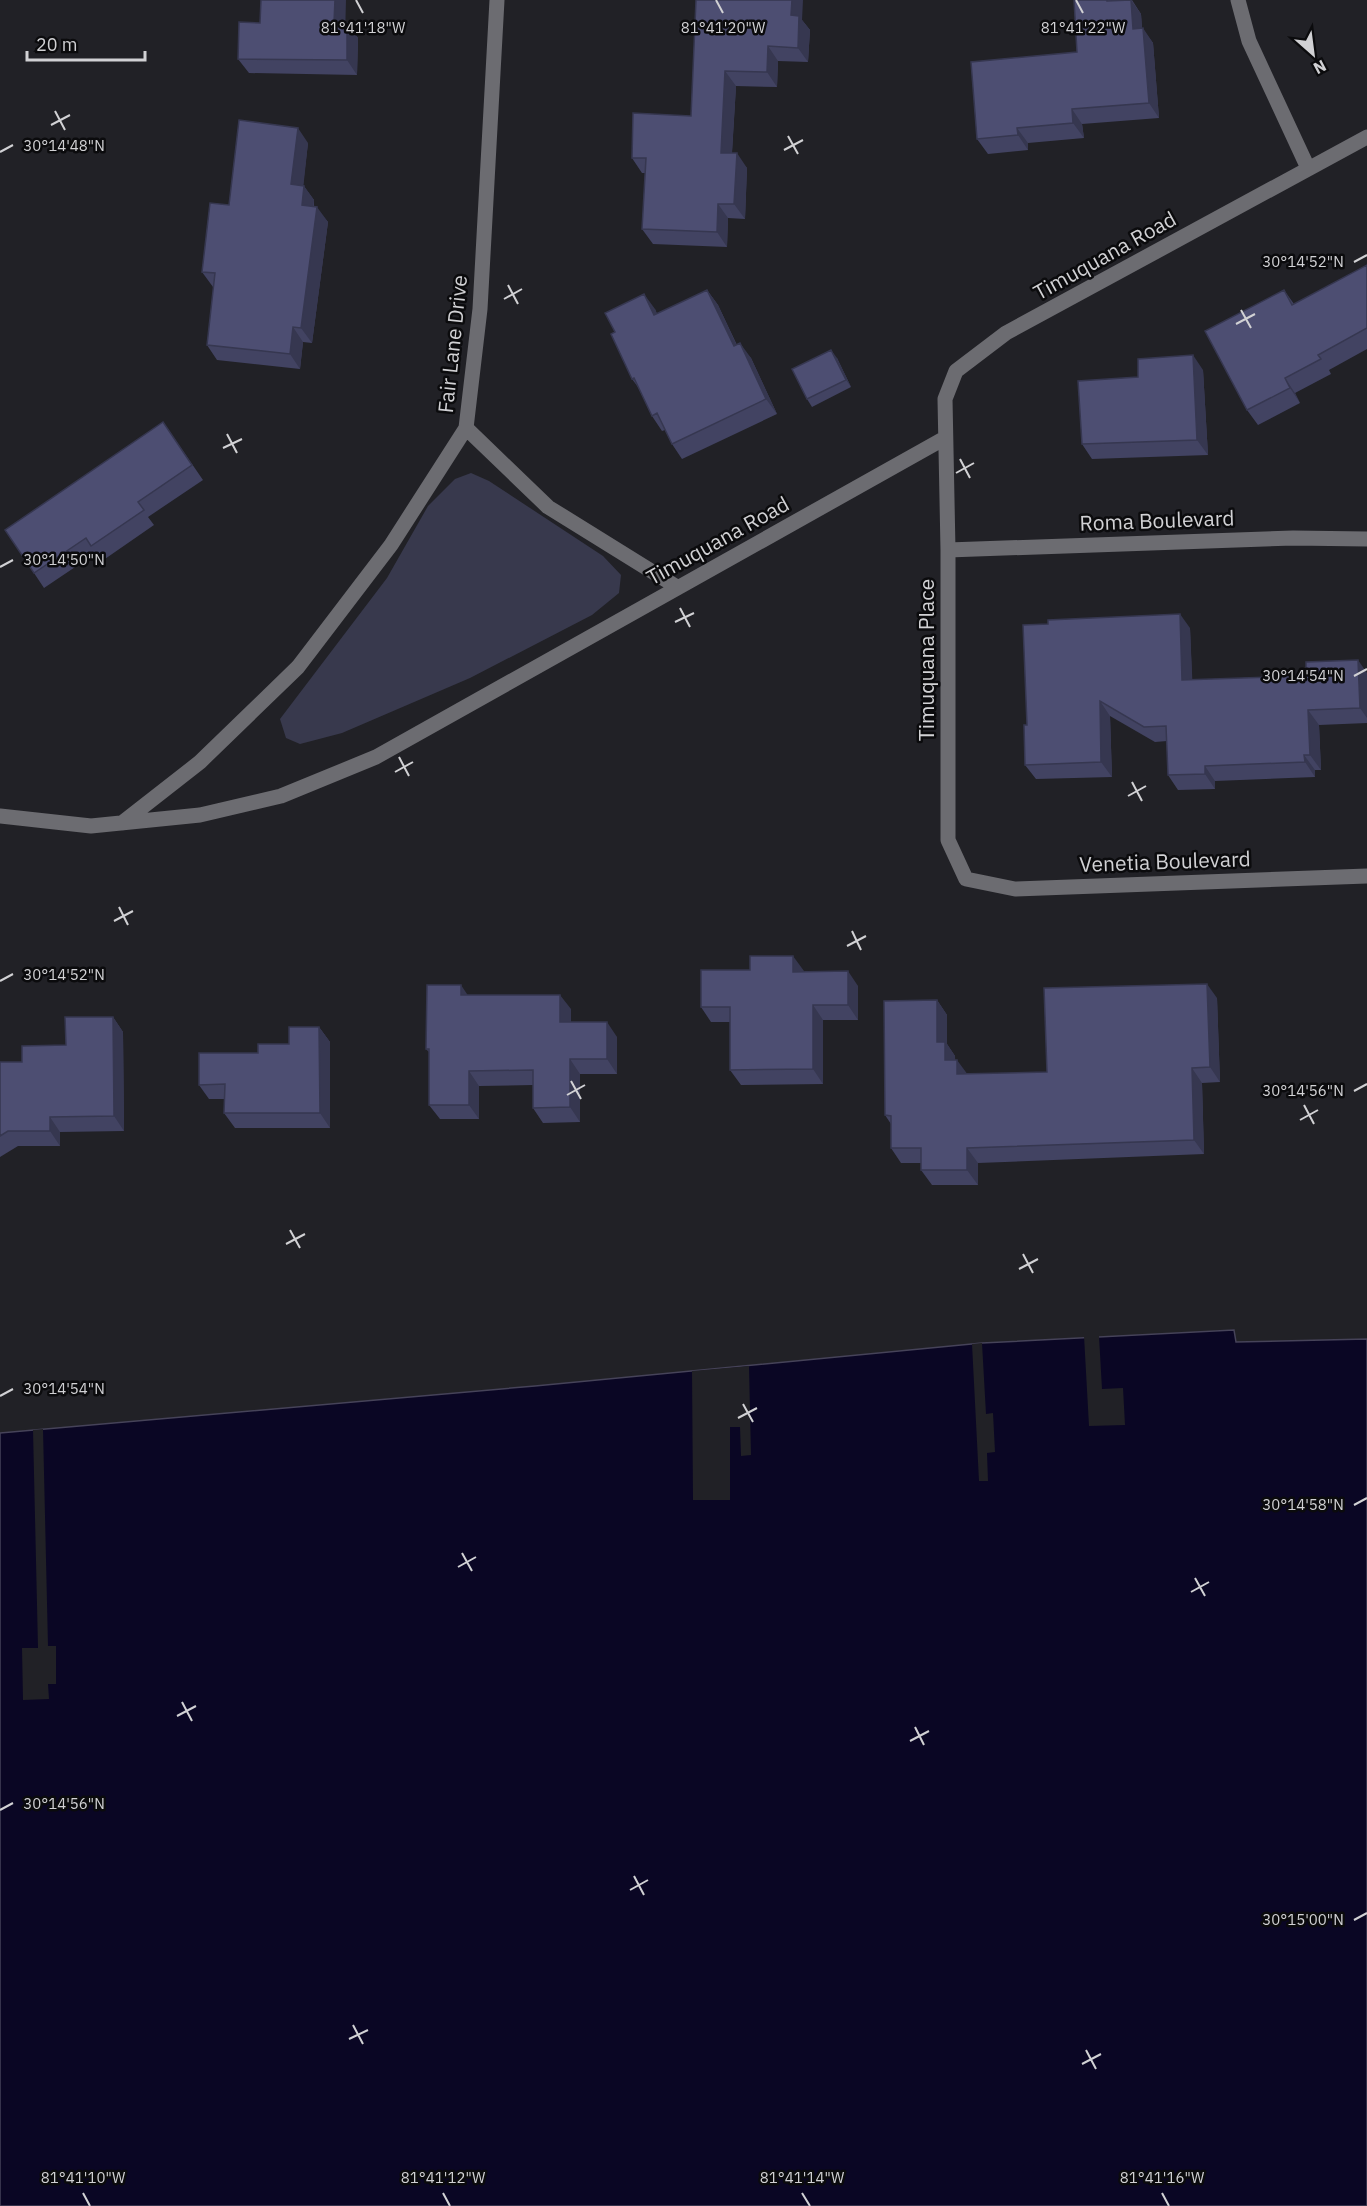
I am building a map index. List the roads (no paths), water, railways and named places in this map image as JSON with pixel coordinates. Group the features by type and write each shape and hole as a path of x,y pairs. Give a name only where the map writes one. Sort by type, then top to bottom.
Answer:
{"street":[{"name":"Fair Lane Drive","path":"497,0 480,309 466,428 548,507 677,586"},
{"path":"1239,0 1248,41 1308,168"},
{"name":"Timuquana Road","path":"0,816 91,826 200,816 280,796 376,757 677,586 945,438 945,399 956,371 1006,333 1367,137"},
{"path":"122,823 201,762 298,667 391,545 466,428"},
{"name":"Timuquana Place","path":"945,438 948,550 948,840 966,879"},
{"name":"Roma Boulevard","path":"948,550 1293,538 1367,539"},
{"name":"Venetia Boulevard","path":"966,879 1015,889 1367,876"}]}
